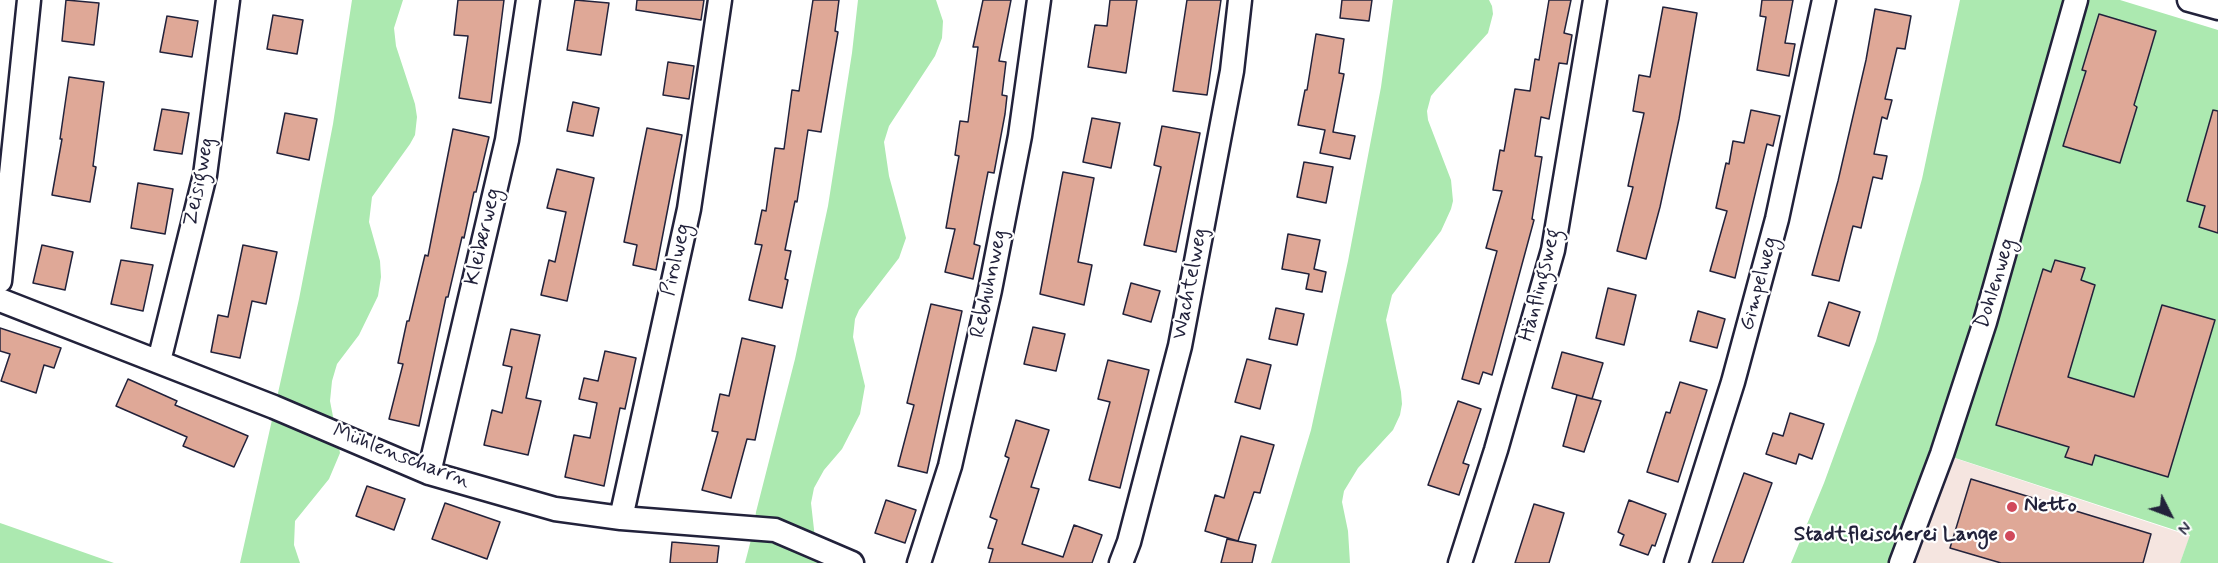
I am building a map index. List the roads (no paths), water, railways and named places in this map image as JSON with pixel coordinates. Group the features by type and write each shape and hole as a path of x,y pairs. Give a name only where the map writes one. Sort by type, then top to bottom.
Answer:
{"street":[{"path":"0,281 29,0"},
{"name":"Zeisigweg","path":"159,361 205,175 228,0"},
{"name":"Kleiberweg","path":"429,473 507,141 528,0"},
{"name":"Pirolweg","path":"621,518 688,209 720,0"},
{"name":"Rebhuhnweg","path":"920,563 950,466 990,290 1020,136 1039,0"},
{"name":"Wachtelweg","path":"1121,563 1129,542 1180,346 1232,71 1240,0"},
{"name":"Hänflingsweg","path":"1460,563 1496,450 1553,250 1595,0"},
{"name":"Gimpelweg","path":"1676,563 1733,382 1777,219 1824,0"},
{"name":"Dohlenweg","path":"1901,563 1942,454 1985,322 2076,0"},
{"path":"2189,0 2218,8"},
{"name":"Mühlenscharrn","path":"0,300 274,407 429,473 555,509 621,518 775,530 852,563"}],"place":[{"name":"Netto","path":"2012,507"},
{"name":"Stadtfleischerei Lange","path":"2010,536"}]}
